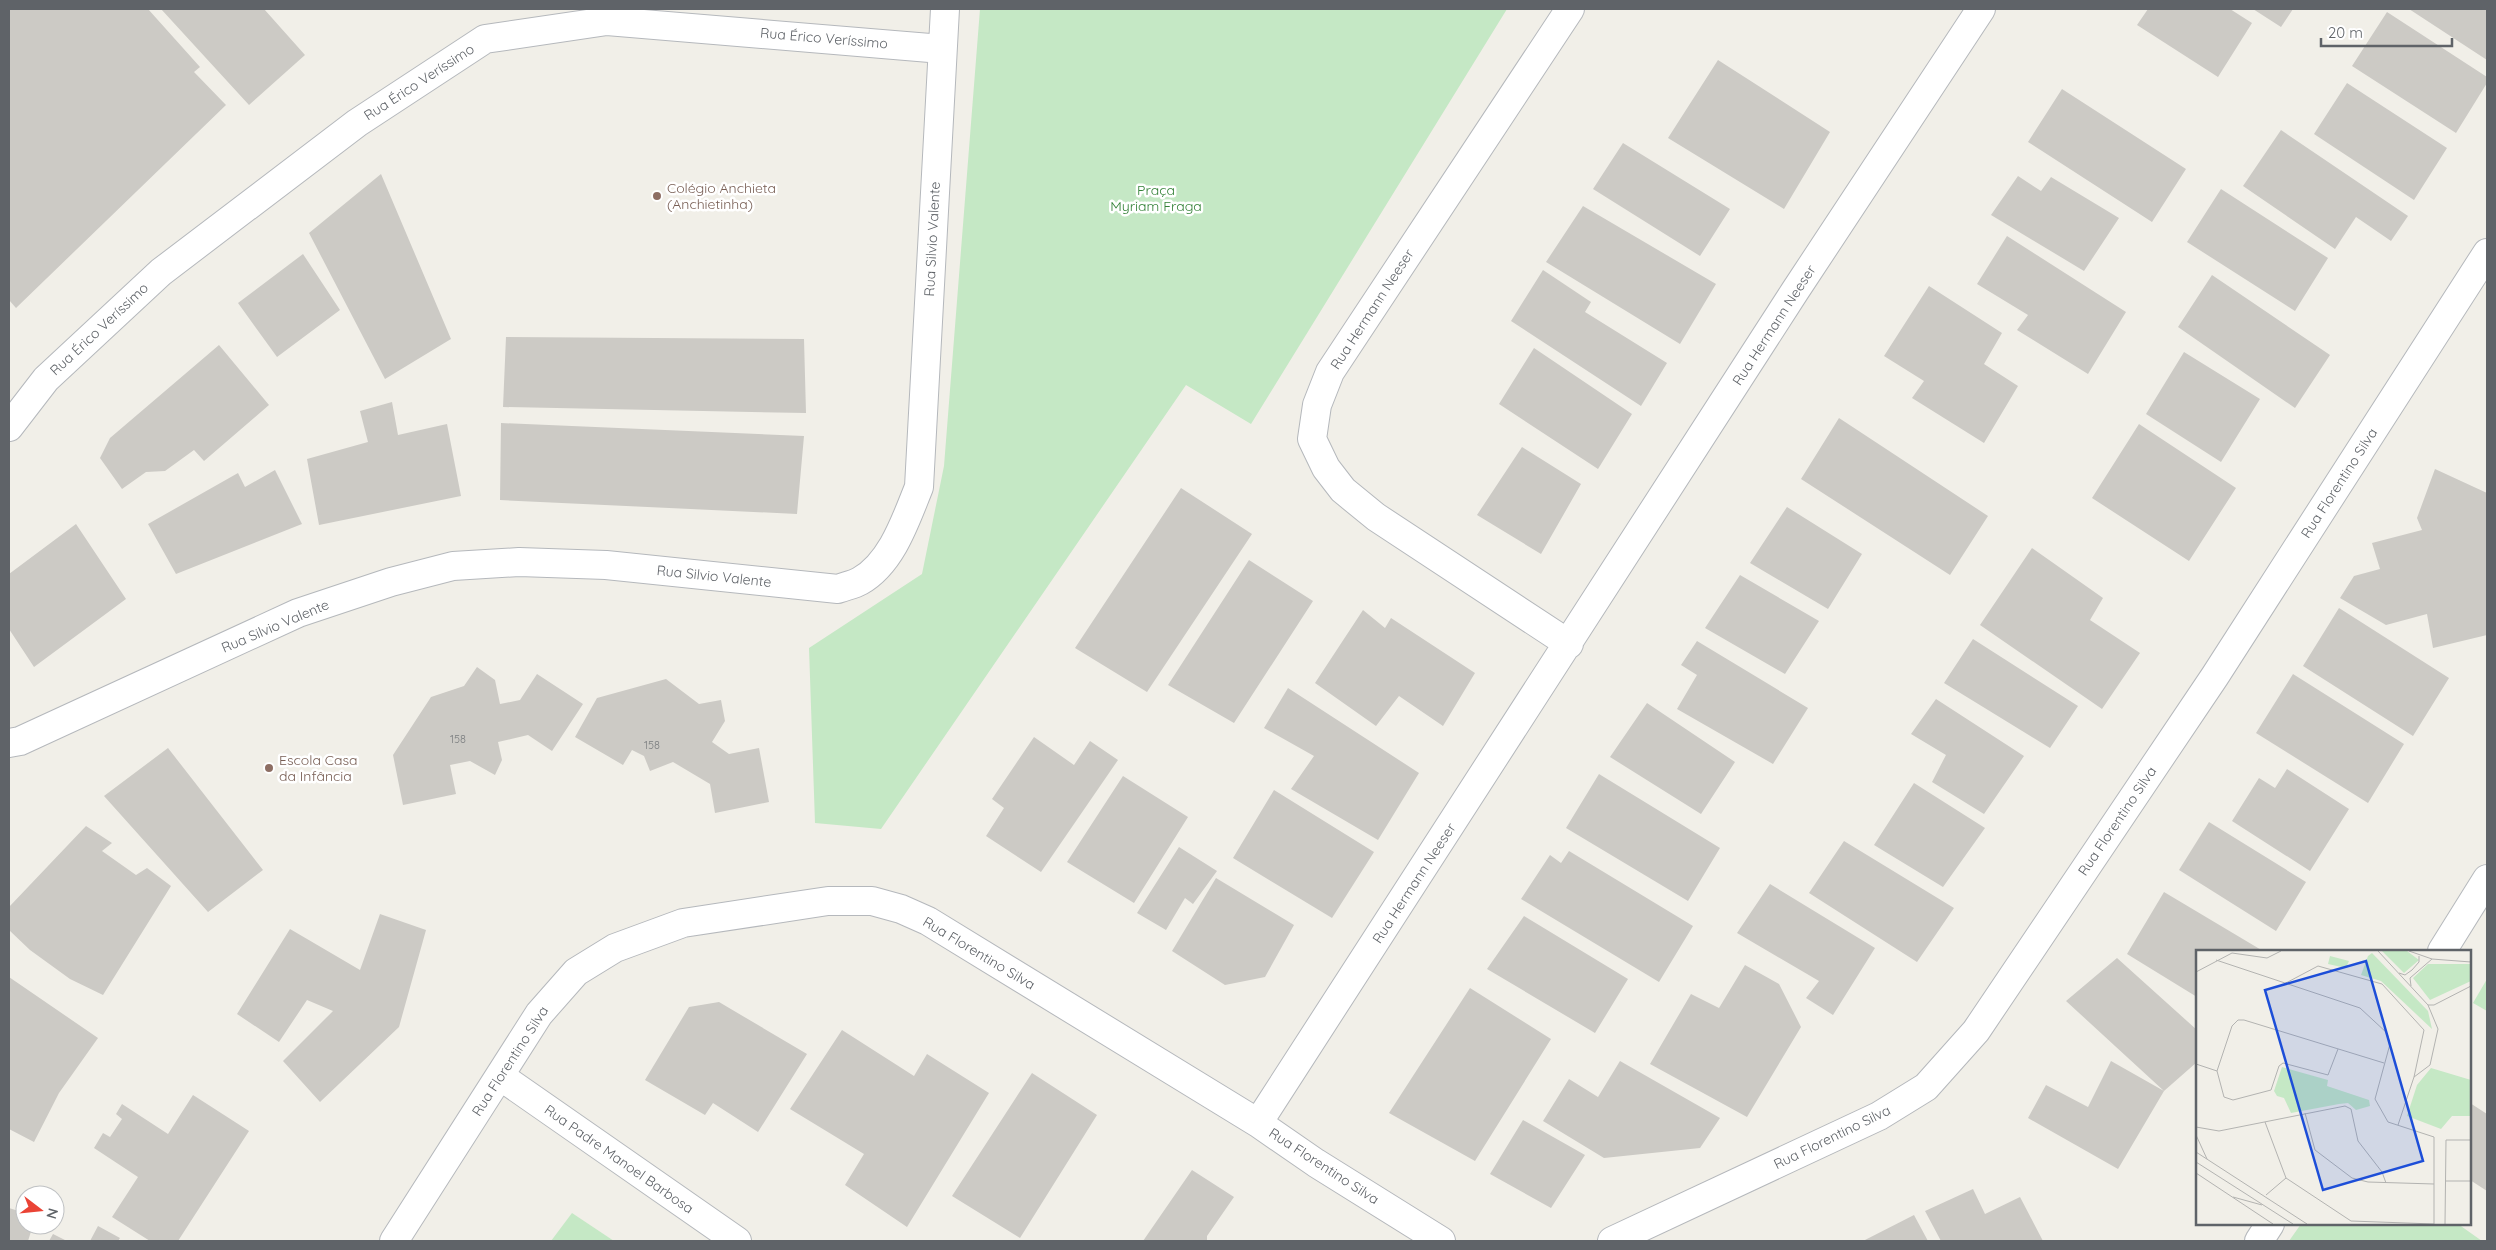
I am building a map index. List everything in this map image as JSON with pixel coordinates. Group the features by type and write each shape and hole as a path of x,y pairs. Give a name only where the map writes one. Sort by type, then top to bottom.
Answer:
{"street":[{"name":"Rua Silvio Valente","path":"9,743 20,740 298,613 392,582 454,566 519,562 606,565 838,589 860,581 883,560 900,535 919,487 945,9"},
{"name":"Rua Hermann Neeser","path":"1569,644 1376,517 1343,490 1326,468 1312,438 1318,405 1330,372 1570,9"},
{"name":"Rua Hermann Neeser","path":"1258,1123 1569,644 1795,291 1981,9"},
{"name":"Rua Érico Veríssimo","path":"9,427 46,379 161,272 356,123 485,39 607,21 942,49"},
{"name":"Rua Florentino Silva","path":"1612,1241 1879,1116 1926,1087 1976,1031 2215,676 2487,253"},
{"path":"2443,950 2487,879"},
{"name":"Rua Florentino Silva","path":"394,1241 539,1014 576,972 615,948 683,922 828,901 872,901 901,909 928,921 1258,1123 1316,1163 1441,1241"},
{"name":"Rua Padre Manoel Barbosa","path":"500,1076 738,1241"},
{"path":"2259,1241 2269,1225"}],"green space":[{"name":"Praça Myriam Fraga","path":"980,9 1507,9 1251,424 1186,385 881,829 815,823 809,648 922,574 944,466"},
{"path":"2487,979 2487,1011 2473,1003"},
{"path":"572,1213 614,1241 551,1241"},
{"path":"2300,1225 2459,1225 2482,1241 2289,1241"}],"building":[{"path":"9,9 148,9 200,67 194,72 226,105 16,308 9,300"},
{"path":"161,9 264,9 305,55 249,105"},
{"path":"2148,9 2230,9 2252,23 2218,77 2137,25"},
{"path":"2253,9 2293,9 2281,27"},
{"path":"2409,9 2487,9 2487,60"},
{"path":"2387,12 2487,77 2487,83 2456,133 2352,66"},
{"path":"1718,60 1830,132 1784,209 1668,138"},
{"path":"2347,83 2447,148 2414,200 2314,134"},
{"path":"2062,89 2186,169 2152,222 2028,142"},
{"path":"2281,130 2408,216 2391,241 2356,217 2335,249 2243,186"},
{"path":"1623,143 1730,209 1700,256 1593,189"},
{"path":"381,174 451,339 385,379 309,233"},
{"path":"2018,176 2041,191 2051,177 2119,218 2084,271 1991,215"},
{"path":"2221,189 2328,258 2295,311 2187,242"},
{"path":"1583,206 1716,284 1680,344 1546,262"},
{"path":"2007,236 2126,312 2088,374 2017,330 2028,315 1977,284"},
{"path":"303,254 340,310 277,357 238,303"},
{"path":"1543,270 1591,302 1585,312 1667,363 1641,406 1511,321"},
{"path":"2212,275 2330,355 2295,408 2178,327"},
{"path":"1929,286 2002,333 1984,364 2018,386 1984,443 1912,398 1924,381 1884,356"},
{"path":"506,337 804,339 806,413 503,407"},
{"path":"219,345 269,405 204,461 194,450 165,471 146,472 122,489 100,458 110,438"},
{"path":"1534,348 1632,414 1598,469 1499,404"},
{"path":"2184,352 2260,399 2221,462 2146,414"},
{"path":"392,402 398,435 447,424 461,496 319,525 307,459 368,442 360,411"},
{"path":"1839,418 1988,516 1950,575 1801,479"},
{"path":"501,423 804,436 797,514 500,500"},
{"path":"2139,424 2236,488 2189,561 2092,498"},
{"path":"1522,447 1581,484 1541,554 1477,515"},
{"path":"2435,469 2487,493 2487,635 2433,648 2427,614 2386,625 2340,598 2354,576 2380,569 2372,543 2422,530 2417,518"},
{"path":"275,470 302,524 176,574 148,524 238,473 245,487"},
{"path":"1181,488 1252,534 1147,692 1075,648"},
{"path":"1787,507 1862,554 1828,609 1750,563"},
{"path":"76,524 126,599 34,667 9,629 9,574"},
{"path":"2032,548 2103,598 2090,620 2140,653 2102,709 1980,625"},
{"path":"1249,560 1313,601 1234,723 1168,685"},
{"path":"1740,575 1819,621 1785,674 1705,628"},
{"path":"2339,608 2449,678 2413,736 2303,666"},
{"path":"1363,610 1385,628 1391,618 1475,673 1443,726 1399,696 1376,726 1315,683"},
{"path":"1973,639 2078,706 2050,748 1944,683"},
{"path":"1697,641 1808,708 1773,764 1677,709 1697,675 1681,665"},
{"path":"477,667 495,680 500,704 520,700 537,674 583,704 552,751 528,735 498,742 502,760 495,775 470,761 450,765 456,794 403,805 393,755 431,697 464,686"},
{"path":"2293,674 2404,744 2368,803 2256,733"},
{"path":"666,679 699,704 721,700 725,721 712,742 729,754 759,748 769,802 715,813 710,784 673,762 650,771 644,756 632,750 623,765 575,737 597,698"},
{"path":"1288,688 1419,773 1378,840 1291,789 1314,756 1264,728"},
{"path":"1936,699 2024,756 1984,814 1932,782 1946,755 1911,734"},
{"path":"1647,703 1735,762 1701,814 1610,757"},
{"path":"1034,737 1074,765 1090,741 1118,760 1041,872 986,836 1004,808 992,799"},
{"path":"168,748 263,870 208,912 104,796"},
{"path":"2287,769 2349,809 2310,871 2232,821 2259,778 2275,788"},
{"path":"1599,774 1720,848 1688,901 1566,828"},
{"path":"1123,776 1188,817 1134,903 1067,862"},
{"path":"1914,783 1985,828 1943,887 1874,845"},
{"path":"1274,790 1374,852 1332,918 1233,858"},
{"path":"2209,822 2306,882 2276,931 2179,870"},
{"path":"86,826 112,843 102,851 136,875 147,868 171,886 103,995 70,979 30,950 9,930 9,907"},
{"path":"1844,841 1954,908 1917,962 1809,893"},
{"path":"1179,847 1217,871 1193,904 1185,898 1166,930 1137,913"},
{"path":"1569,851 1693,926 1659,982 1521,899 1550,855 1561,863"},
{"path":"1216,878 1294,925 1265,977 1225,985 1172,951"},
{"path":"1770,884 1875,948 1833,1015 1806,998 1819,981 1737,933"},
{"path":"2164,892 2261,950 2196,950 2196,996 2127,954"},
{"path":"380,914 426,930 399,1027 320,1102 283,1061 333,1011 307,1000 279,1042 237,1014 290,929 360,970"},
{"path":"1524,916 1628,979 1595,1033 1487,969"},
{"path":"2117,958 2196,1029 2196,1063 2164,1091 2066,1001"},
{"path":"1745,965 1779,984 1801,1027 1747,1117 1650,1064 1691,994 1719,1008"},
{"path":"9,977 98,1038 59,1093 34,1142 9,1129"},
{"path":"1470,988 1551,1039 1475,1161 1389,1113"},
{"path":"719,1002 807,1054 758,1132 713,1103 705,1115 645,1080 689,1007"},
{"path":"842,1030 914,1076 927,1054 989,1093 907,1227 845,1185 864,1154 790,1109"},
{"path":"1620,1061 1720,1118 1700,1148 1604,1158 1543,1121 1569,1079 1598,1097"},
{"path":"2111,1061 2164,1091 2118,1169 2028,1118 2046,1085 2088,1107"},
{"path":"1032,1073 1097,1115 1020,1238 952,1196"},
{"path":"193,1095 249,1131 178,1241 150,1241 112,1217 138,1177 94,1148 103,1133 110,1137 122,1119 116,1114 122,1104 168,1134"},
{"path":"2471,1104 2487,1114 2487,1191 2471,1181"},
{"path":"1523,1120 1585,1155 1551,1208 1490,1174"},
{"path":"1192,1170 1234,1197 1207,1236 1207,1241 1143,1241"},
{"path":"1973,1189 1985,1214 2020,1197 2043,1241 1941,1241 1925,1211"},
{"path":"9,1208 15,1210 15,1235 30,1235 28,1241 9,1241"},
{"path":"1914,1215 1928,1241 1863,1241"},
{"path":"98,1226 120,1238 118,1241 90,1241"},
{"path":"52,1235 55,1235 67,1241 49,1241"}],"place":[{"name":"Colégio Anchieta (Anchietinha)","path":"657,196"},
{"name":"Escola Casa da Infância","path":"269,768"}]}
